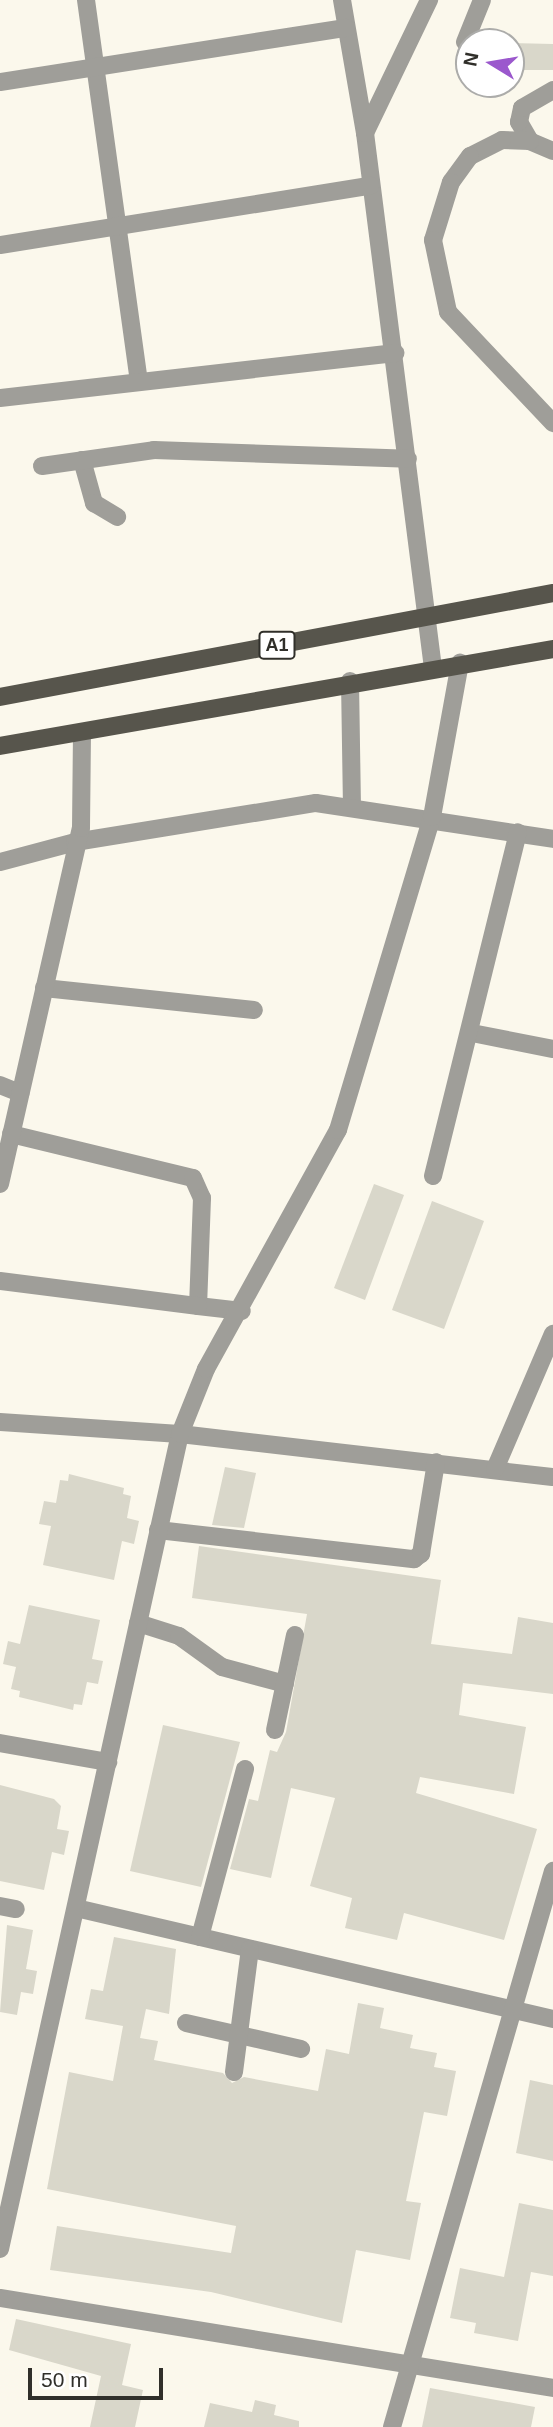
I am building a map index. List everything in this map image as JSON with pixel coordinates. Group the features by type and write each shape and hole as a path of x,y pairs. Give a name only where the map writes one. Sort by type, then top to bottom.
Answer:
{"main road":[{"name":"A1","path":"0,697 138,676 427,612 553,593"},
{"path":"0,746 350,681 553,649"}],"street":[{"path":"86,0 138,377"},
{"path":"342,0 365,133 433,668"},
{"path":"365,133 429,0"},
{"path":"470,28 482,0"},
{"path":"0,82 346,28"},
{"path":"530,141 519,122 523,108 553,90"},
{"path":"553,150 530,141 502,140 470,156 451,182 433,240 448,312 553,423"},
{"path":"0,246 370,186"},
{"path":"0,398 138,377 395,354"},
{"path":"43,466 171,450 408,459"},
{"path":"82,460 94,503 117,517"},
{"path":"0,2249 180,1434 206,1369 242,1311 334,1141 432,817 460,663"},
{"path":"350,681 352,806"},
{"path":"1,1173 75,842 82,828 82,732"},
{"path":"0,862 75,842 296,804 352,806 432,817 553,839"},
{"path":"433,1176 472,1033 518,832"},
{"path":"44,988 254,1010"},
{"path":"472,1033 553,1049"},
{"path":"0,1085 20,1093"},
{"path":"11,1134 192,1178 202,1198 198,1306"},
{"path":"0,1281 242,1311"},
{"path":"495,1469 553,1334"},
{"path":"0,1422 180,1434 553,1476"},
{"path":"159,1530 414,1559 423,1543 436,1462"},
{"path":"138,1623 179,1636 222,1667 285,1684"},
{"path":"275,1730 295,1635"},
{"path":"0,1743 108,1762"},
{"path":"200,1937 245,1769"},
{"path":"392,2427 553,1871"},
{"path":"76,1908 513,2012 553,2019"},
{"path":"234,2072 250,1949"},
{"path":"186,2023 300,2049"},
{"path":"0,2298 553,2388"}],"building":[{"path":"525,43 553,44 553,70 525,70"},
{"path":"374,1184 404,1195 365,1300 334,1288"},
{"path":"432,1201 484,1221 444,1329 392,1310"},
{"path":"225,1467 256,1473 244,1528 212,1525"},
{"path":"69,1474 124,1488 123,1494 131,1496 127,1518 139,1521 134,1544 122,1541 114,1580 43,1565 51,1526 39,1524 44,1501 56,1503 60,1480 68,1481"},
{"path":"199,1546 441,1580 431,1644 512,1654 518,1617 553,1623 553,1694 463,1683 459,1715 526,1727 514,1794 420,1777 416,1793 537,1829 504,1940 404,1913 397,1940 345,1928 352,1898 310,1886 335,1798 291,1788 271,1878 230,1869 249,1799 258,1801 270,1750 277,1752 286,1732 307,1614 192,1598"},
{"path":"29,1605 100,1620 92,1659 103,1661 98,1684 87,1682 82,1705 74,1704 73,1710 19,1697 20,1691 11,1689 16,1667 3,1664 8,1641 20,1644"},
{"path":"163,1725 240,1742 201,1887 130,1871"},
{"path":"0,1785 54,1799 61,1806 57,1829 69,1831 64,1855 52,1852 44,1890 0,1881"},
{"path":"7,1925 33,1930 26,1969 37,1971 33,1994 21,1992 17,2015 0,2012"},
{"path":"114,1937 176,1949 169,2014 146,2009 140,2038 158,2041 154,2060 223,2073 232,2083 244,2077 318,2091 326,2049 349,2054 358,2003 384,2008 380,2028 413,2035 410,2048 437,2053 434,2067 456,2071 447,2116 424,2112 406,2201 421,2203 410,2260 356,2250 342,2323 211,2292 50,2270 57,2226 231,2253 236,2226 47,2189 69,2072 113,2081 123,2026 85,2019 91,1989 103,1991"},
{"path":"530,2080 553,2085 553,2161 516,2153"},
{"path":"519,2203 553,2210 553,2276 531,2272 518,2341 474,2333 476,2323 450,2318 460,2268 504,2277"},
{"path":"16,2319 131,2344 122,2385 143,2390 135,2427 90,2427 101,2376 9,2350"},
{"path":"430,2388 535,2407 531,2427 422,2427"},
{"path":"255,2400 276,2405 274,2415 299,2421 299,2427 204,2427 210,2403 252,2412"}]}
